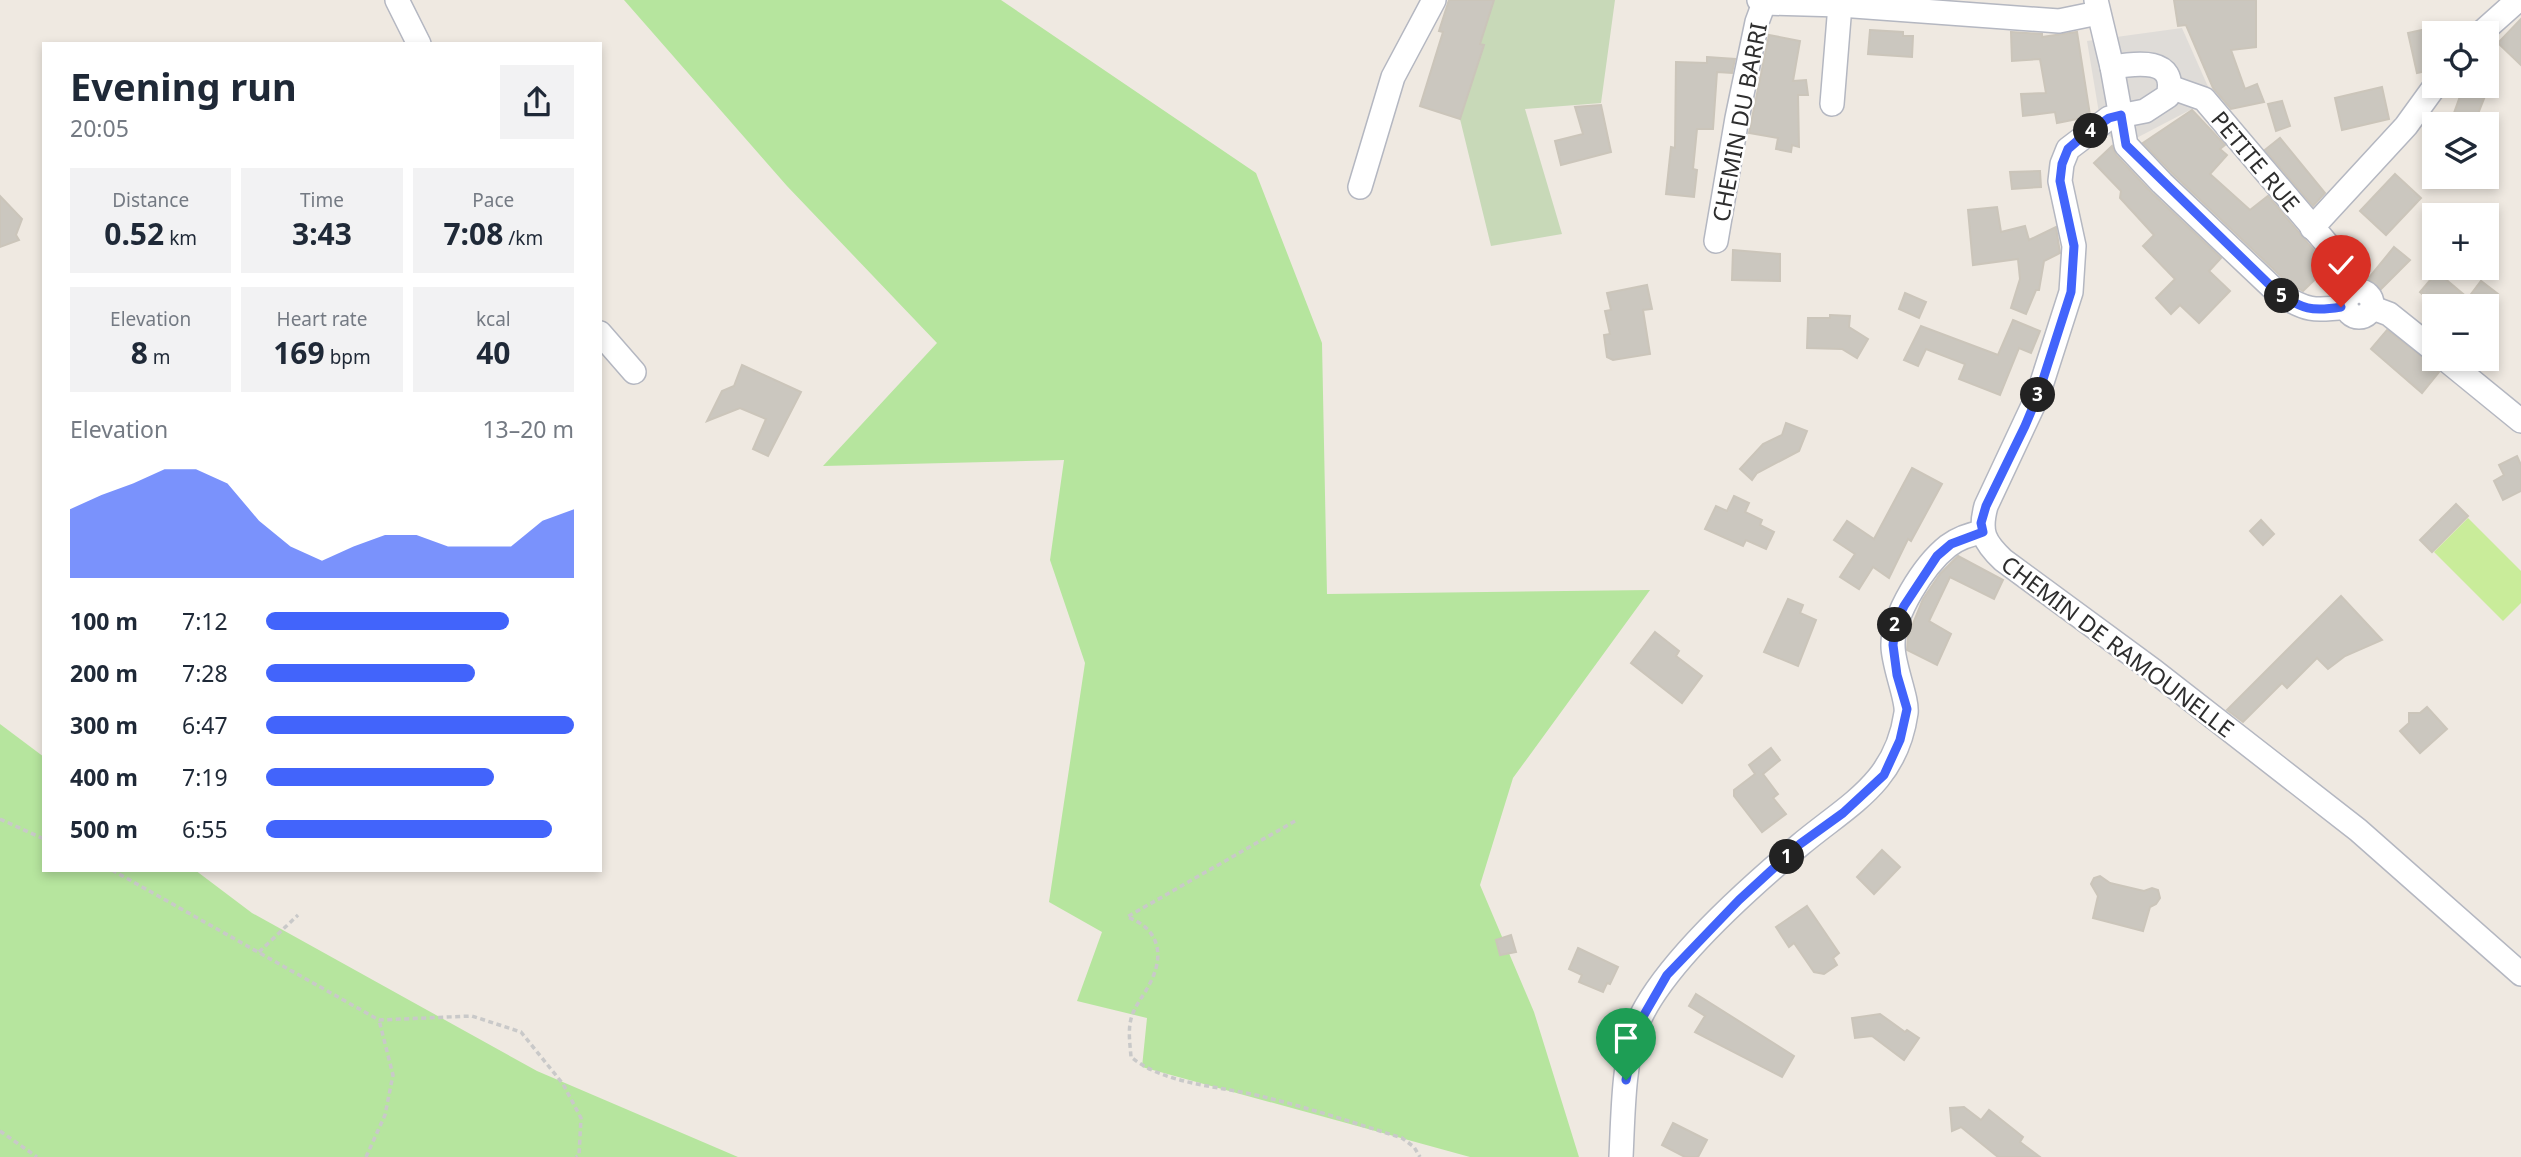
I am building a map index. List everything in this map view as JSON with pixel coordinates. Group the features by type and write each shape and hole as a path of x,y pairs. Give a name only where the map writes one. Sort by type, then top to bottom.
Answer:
{"street":[{"path":"397,0 418,42"},
{"path":"1360,187 1393,77 1434,0"},
{"path":"2495,21 2518,0"},
{"name":"CHEMIN DU BARRI","path":"1716,241 1737,118 1762,1 2059,21 2097,7"},
{"path":"1832,104 1840,5"},
{"path":"2097,7 2112,67 2126,145 2278,293 2298,306 2315,310 2359,302 2389,314 2422,340"},
{"path":"1621,1157 1626,1080 1637,1027 1650,1000 1667,975 1739,900 1800,844 1843,813 1884,775 1900,740 1907,709 1895,665 1895,625 1904,606 1937,556 1951,544 1983,532 1981,523 1986,506 2038,395 2071,292 2074,246 2060,181 2062,164 2068,149 2109,118 2145,111 2168,96 2168,76 2161,69 2151,64 2112,67"},
{"name":"PETITE RUE","path":"2170,87 2204,99 2344,264 2359,302"},
{"path":"2312,228 2406,126 2426,98"},
{"path":"602,335 634,372"},
{"path":"2460,371 2521,421"},
{"name":"CHEMIN DE RAMOUNELLE","path":"1983,532 1990,548 2003,561 2154,671 2358,830 2521,974"}],"path":[{"path":"0,819 42,838"},
{"path":"1295,821 1127,917 1142,922 1153,935 1159,949 1153,978 1132,1013 1129,1027 1131,1057 1142,1066 1160,1074 1268,1097 1402,1138 1414,1147 1420,1157"},
{"path":"115,872 380,1020 472,1016 522,1032 563,1084 581,1118 579,1155 576,1157"},
{"path":"259,952 298,915"},
{"path":"366,1157 385,1115 393,1075 380,1020"},
{"path":"0,1131 37,1157"}],"green space":[{"path":"624,0 1001,0 1256,173 1322,343 1327,594 1650,590 1513,778 1480,885 1534,1012 1579,1157 1470,1157 1142,1067 1147,1018 1077,1001 1102,932 1049,902 1085,663 1050,560 1064,460 823,466 937,343 787,186"},
{"path":"1494,0 1615,0 1601,103 1525,109 1562,234 1491,246 1460,119 1484,45 1480,44"},
{"path":"2468,518 2521,571 2521,603 2503,621 2434,552"},
{"path":"0,724 42,756 42,872 198,872 252,913 537,1071 738,1157 0,1157"}],"shaded area":[{"path":"2182,28 2213,98 2123,145 2102,131 2087,41"}],"building":[{"path":"1449,0 1494,0 1480,44 1484,45 1460,119 1420,106 1443,32 1439,31"},
{"path":"2174,0 2256,0 2256,47 2231,50 2245,89 2257,84 2264,102 2231,109 2213,88 2186,25 2178,26"},
{"path":"2521,19 2521,65 2499,44"},
{"path":"1870,30 1903,32 1903,36 1913,36 1912,57 1868,54"},
{"path":"2422,30 2422,72 2417,73 2408,33"},
{"path":"2011,32 2042,34 2042,37 2077,32 2090,115 2057,123 2055,112 2023,116 2021,94 2046,93 2040,59 2012,61"},
{"path":"1769,35 1800,41 1793,81 1806,80 1808,95 1798,95 1799,147 1792,145 1791,152 1776,149 1778,138 1749,133"},
{"path":"1707,57 1735,59 1732,73 1717,72 1713,129 1697,129 1693,169 1697,170 1694,197 1666,194 1671,147 1675,148 1676,62 1707,63"},
{"path":"2382,87 2389,119 2342,130 2335,98"},
{"path":"2459,98 2484,98 2479,112 2454,112"},
{"path":"2282,101 2290,126 2276,131 2268,104"},
{"path":"1601,105 1611,152 1561,165 1555,141 1583,134 1575,107"},
{"path":"2192,110 2225,145 2220,149 2227,155 2210,174 2250,210 2268,196 2328,267 2303,291 2287,282 2143,143"},
{"path":"2280,138 2325,193 2313,206 2265,150"},
{"path":"2112,146 2116,155 2152,193 2221,258 2209,271 2230,291 2199,323 2180,305 2171,314 2156,298 2175,279 2143,246 2154,235 2120,198 2121,191 2094,163"},
{"path":"2040,171 2041,187 2012,189 2010,172"},
{"path":"2395,174 2421,198 2386,235 2360,211"},
{"path":"0,196 22,219 16,235 19,240 0,247"},
{"path":"1997,207 2001,232 2025,226 2029,240 2056,227 2060,253 2044,261 2039,290 2036,290 2026,314 2011,308 2020,279 2018,259 1973,265 1968,210"},
{"path":"2394,247 2410,260 2380,290 2368,279"},
{"path":"1733,250 1780,254 1780,281 1732,280"},
{"path":"2430,280 2447,280 2463,294 2422,294 2420,292"},
{"path":"2481,281 2498,294 2471,294"},
{"path":"1647,285 1652,309 1643,310 1650,354 1613,360 1607,357 1604,335 1610,334 1605,311 1611,310 1607,293"},
{"path":"1905,293 1926,302 1919,318 1899,309"},
{"path":"1830,315 1850,316 1849,327 1868,339 1857,358 1842,349 1807,348 1808,318 1830,318"},
{"path":"2013,320 2040,331 2031,353 2019,348 2000,395 1959,379 1965,364 1926,349 1918,366 1904,360 1921,326 1998,355"},
{"path":"2387,330 2422,356 2422,371 2439,372 2422,393 2371,349"},
{"path":"742,365 801,392 768,456 753,449 766,419 740,408 707,421 722,391 734,386"},
{"path":"1786,423 1807,431 1799,451 1757,473 1752,480 1740,469 1763,444 1782,435"},
{"path":"2517,456 2521,465 2521,491 2503,500 2494,481 2504,475 2499,465"},
{"path":"1912,468 1942,484 1911,541 1908,539 1889,578 1873,567 1859,589 1840,577 1855,554 1834,540 1847,521 1874,539"},
{"path":"1734,496 1749,503 1745,512 1762,520 1760,525 1774,532 1766,549 1746,540 1743,546 1705,529 1716,506 1727,511"},
{"path":"2456,504 2468,516 2432,552 2420,540"},
{"path":"2261,520 2274,534 2263,545 2250,531"},
{"path":"1958,556 2003,580 1994,599 1950,577 1929,621 1951,634 1937,665 1907,650 1908,636 1923,599 1940,574"},
{"path":"2341,596 2382,640 2345,656 2328,669 2317,658 2287,688 2282,683 2243,722 2227,710"},
{"path":"1788,599 1803,605 1800,613 1816,620 1798,666 1764,652"},
{"path":"1655,632 1679,651 1676,656 1702,676 1682,703 1631,663"},
{"path":"2427,707 2447,729 2420,753 2400,731 2409,723 2409,713 2420,713"},
{"path":"1771,748 1780,760 1763,774 1778,794 1773,798 1786,814 1762,832 1734,796 1734,790 1755,774 1749,765"},
{"path":"1882,850 1900,867 1874,894 1857,877"},
{"path":"2100,876 2110,883 2144,891 2152,888 2158,890 2160,898 2150,907 2143,931 2093,918 2098,896 2091,884 2094,878"},
{"path":"1807,906 1839,953 1833,958 1837,965 1824,974 1814,972 1794,943 1789,947 1776,927"},
{"path":"1511,935 1516,952 1500,955 1496,940"},
{"path":"1578,948 1618,967 1603,992 1579,982 1582,975 1569,969"},
{"path":"1696,994 1794,1056 1782,1077 1695,1032 1705,1016 1689,1006"},
{"path":"1880,1014 1905,1032 1907,1030 1919,1038 1904,1060 1872,1036 1855,1038 1852,1018"},
{"path":"1964,1107 1981,1120 1989,1110 2023,1137 2020,1142 2040,1157 1998,1157 1961,1127 1952,1131 1950,1108"},
{"path":"1673,1123 1707,1140 1698,1157 1685,1157 1662,1145"}],"route":[{"path":"1626,1080 1637,1027 1650,1000 1667,975 1739,900 1800,844 1843,813 1884,775 1900,740 1907,709 1897,675 1893,645 1895,625 1904,606 1937,556 1951,544 1983,532 1981,523 1986,506 2038,395 2071,292 2074,246 2060,181 2062,164 2068,149 2109,118 2121,115 2126,145 2162,183 2278,293 2298,306 2315,310 2341,307"}]}
